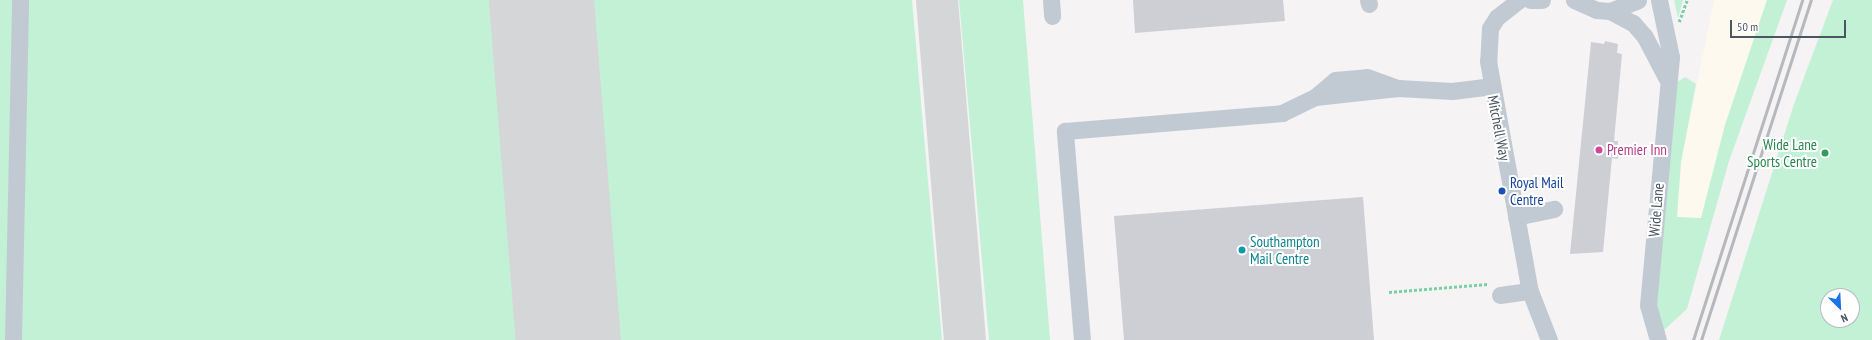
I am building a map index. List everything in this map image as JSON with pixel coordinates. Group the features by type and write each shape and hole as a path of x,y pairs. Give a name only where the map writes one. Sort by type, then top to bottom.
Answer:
{"street":[{"path":"13,340 20,0"},
{"name":"Mitchell Way","path":"1519,0 1497,17 1490,28 1486,42 1491,86 1530,291 1549,340"},
{"path":"1530,0 1542,0"},
{"path":"1574,0 1584,6 1610,11 1633,23 1645,37 1667,79"},
{"path":"1610,11 1638,0"},
{"name":"Wide Lane","path":"1658,340 1648,305 1667,79 1671,57 1659,0"},
{"name":"Mitchell Way","path":"1082,340 1065,131 1282,113 1315,97 1335,80 1362,77 1398,88 1452,91 1491,86"},
{"path":"1516,217 1554,209"},
{"path":"1495,289 1530,291"}],"path":[{"path":"1674,26 1682,19 1687,0"},
{"path":"1389,292 1495,289"}],"shaded area":[{"path":"1714,0 1767,0 1725,125 1701,218 1677,218 1681,162"}],"green space":[{"path":"0,0 13,0 7,340 0,340"},
{"path":"26,0 498,0 526,340 18,340"},
{"path":"583,0 912,0 942,340 611,340"},
{"path":"959,0 1023,0 1050,340 989,340"},
{"path":"1674,0 1683,0 1678,18"},
{"path":"1767,0 1787,0 1729,161 1687,309 1664,330 1656,311 1659,231 1677,82 1685,77 1696,84 1681,162 1677,217 1701,218 1725,125"},
{"name":"Wide Lane Sports Centre","path":"1833,0 1872,0 1872,340 1719,340 1794,104"}],"building":[{"path":"1133,0 1283,0 1285,21 1135,33"},
{"name":"Premier Inn","path":"1605,41 1618,44 1617,53 1622,54 1614,141 1618,141 1618,159 1612,158 1603,252 1570,254 1591,42 1604,44"},
{"name":"Southampton Mail Centre","path":"1363,197 1374,340 1124,340 1114,216"}],"taxiway":[{"path":"937,0 965,340"}],"runway":[{"path":"541,0 568,340"}],"railway":[{"path":"1693,340 1802,0"},
{"path":"1701,340 1811,0"}],"place":[{"name":"Premier Inn","path":"1599,150"},
{"name":"Wide Lane Sports Centre","path":"1825,153"},
{"name":"Royal Mail Centre","path":"1502,191"},
{"name":"Southampton Mail Centre","path":"1242,250"}]}
